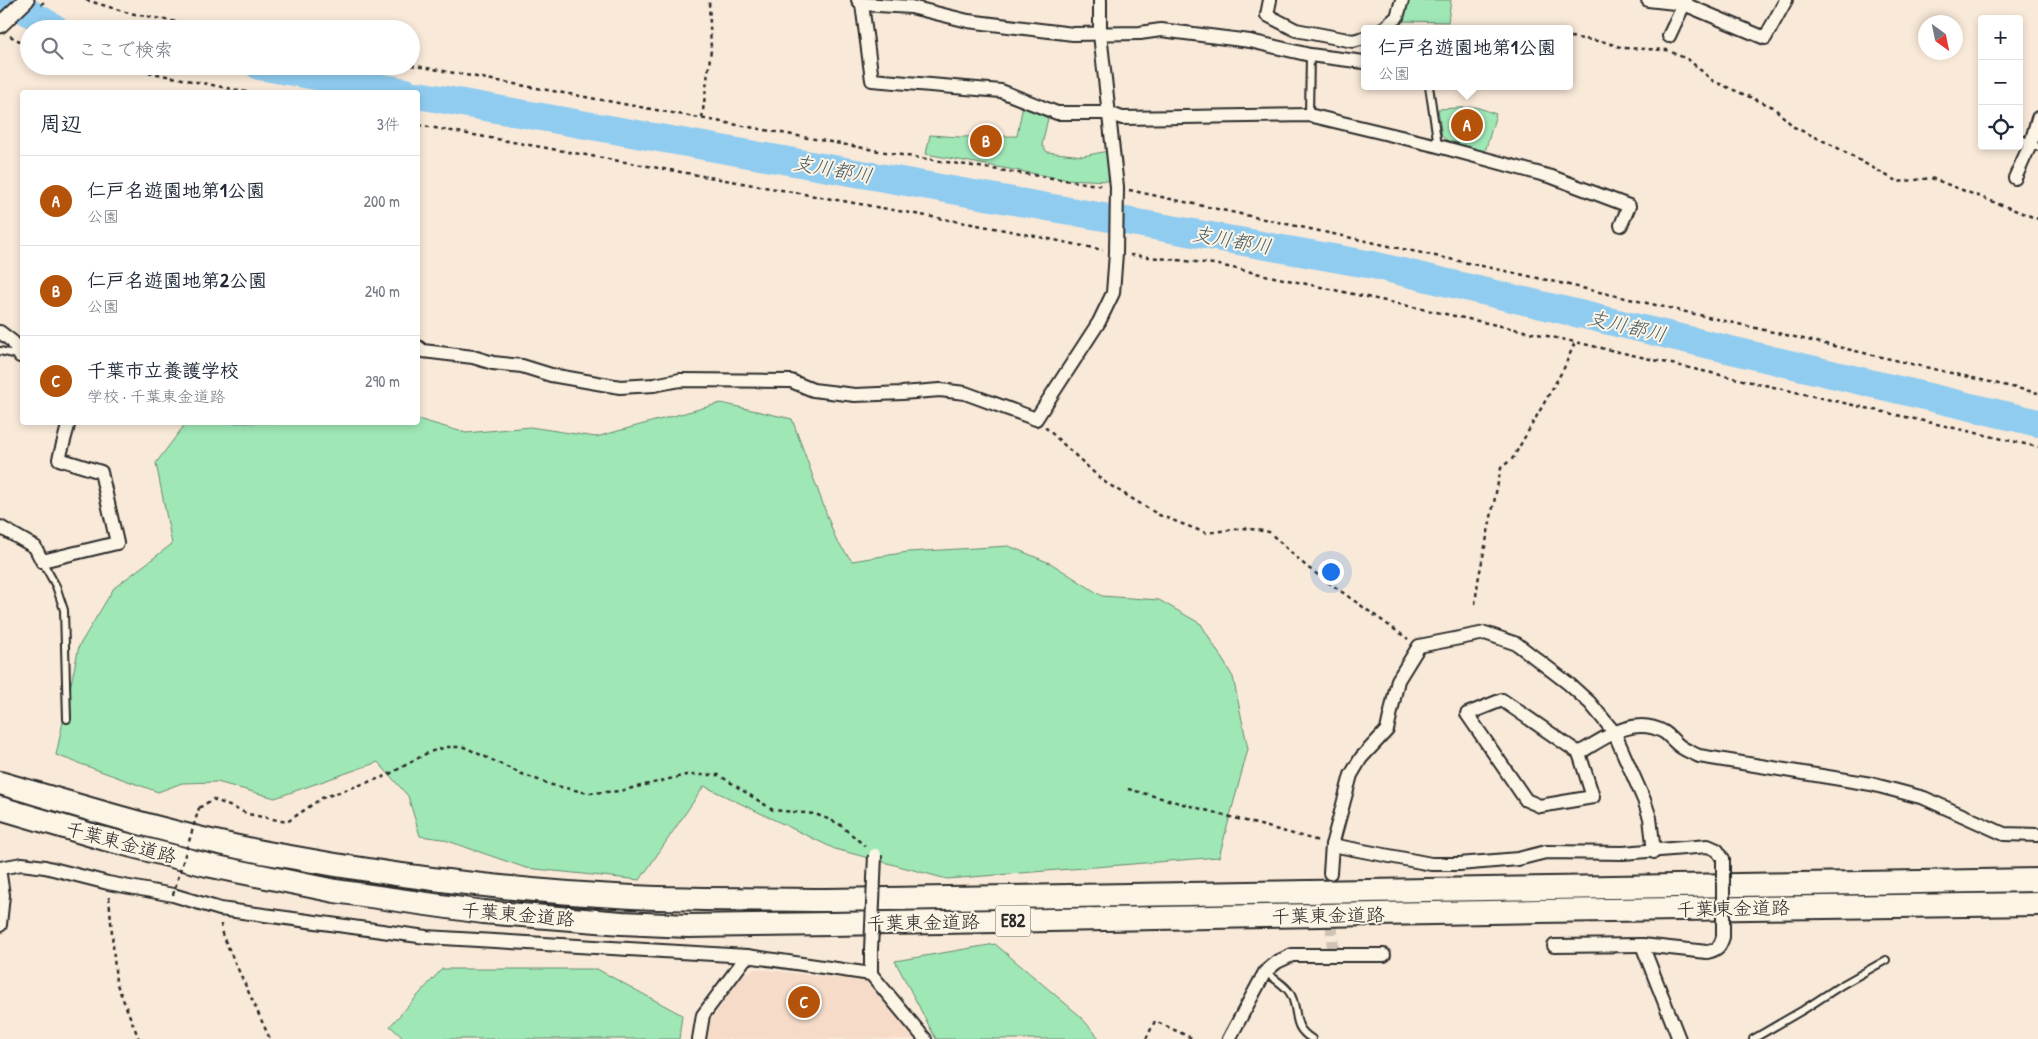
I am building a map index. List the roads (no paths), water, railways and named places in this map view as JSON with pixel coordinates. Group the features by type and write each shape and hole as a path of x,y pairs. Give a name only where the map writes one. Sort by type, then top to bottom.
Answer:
{"highway":[{"name":"千葉東金道路","path":"0,783 167,831 273,854 392,873 521,889 634,897 827,900 2038,880"},
{"name":"千葉東金道路","path":"0,808 106,839 206,865 335,892 483,912 622,923 688,926 2038,904"}],"street":[{"path":"5,30 26,0"},
{"path":"420,349 423,351 473,357 493,363 522,366 551,375 620,387 654,385 680,380 791,381 813,390 855,395 940,390 964,393 1036,420 1107,308 1113,293 1117,187 1100,34 1100,0"},
{"path":"1270,0 1267,15 1296,30 1353,42 1361,39"},
{"path":"1388,25 1397,17 1402,0"},
{"path":"1648,0 1685,2 1765,38 1786,0"},
{"path":"1361,62 1310,55 1250,41 1161,30 1073,34 968,21 911,7 860,2 872,80 1001,91 1057,113 1109,113 1122,118 1309,115 1438,146 1552,177 1629,206 1621,225"},
{"path":"1669,36 1685,2"},
{"path":"2015,178 2038,118"},
{"path":"0,332 13,342 20,354"},
{"path":"0,527 35,547 42,561 117,543 101,472 60,459 68,425"},
{"path":"1330,873 1332,845 1351,775 1361,758 1387,730 1398,680 1419,646 1485,633 1517,644 1590,703 1614,732 1650,818 1654,852"},
{"path":"1502,700 1579,753 1593,797 1540,806 1526,800 1468,714 1502,700"},
{"path":"1579,753 1614,732 1635,725 1650,726 1664,732 1681,747 1698,756 1871,784 1924,798 2004,834 2038,835"},
{"path":"1332,845 1431,864 1459,864 1518,859 1546,852 1654,852 1708,846 1717,850 1723,859 1723,937 1721,945 1716,951 1707,952 1642,945 1554,946"},
{"path":"875,855 871,974 924,1039"},
{"path":"0,868 22,864 45,867 108,884 172,895 220,909 426,938 747,956 871,974"},
{"path":"0,875 4,895 0,925"},
{"path":"1642,945 1679,1039"},
{"path":"1229,1039 1265,972 1277,962 1292,955 1384,955"},
{"path":"699,1039 704,1015 747,956"}],"lane":[{"path":"1309,115 1310,55"},
{"path":"1430,90 1438,146"},
{"path":"0,351 20,356"},
{"path":"42,561 56,586 64,610 67,719"},
{"path":"1753,1039 1886,960"},
{"path":"1265,972 1290,993 1295,1006 1297,1022 1302,1033 1312,1039"}],"waterway":[{"name":"支川都川","path":"9,0 41,20"},
{"name":"支川都川","path":"310,75 395,90"},
{"name":"支川都川","path":"420,95 1373,265 2038,423"}],"tunnel":[{"path":"1330,886 1333,956"}],"place":[{"name":"仁戸名遊園地第1公園","path":"1467,125"},
{"name":"仁戸名遊園地第2公園","path":"986,141"},
{"name":"千葉市立養護学校","path":"804,1002"}]}
